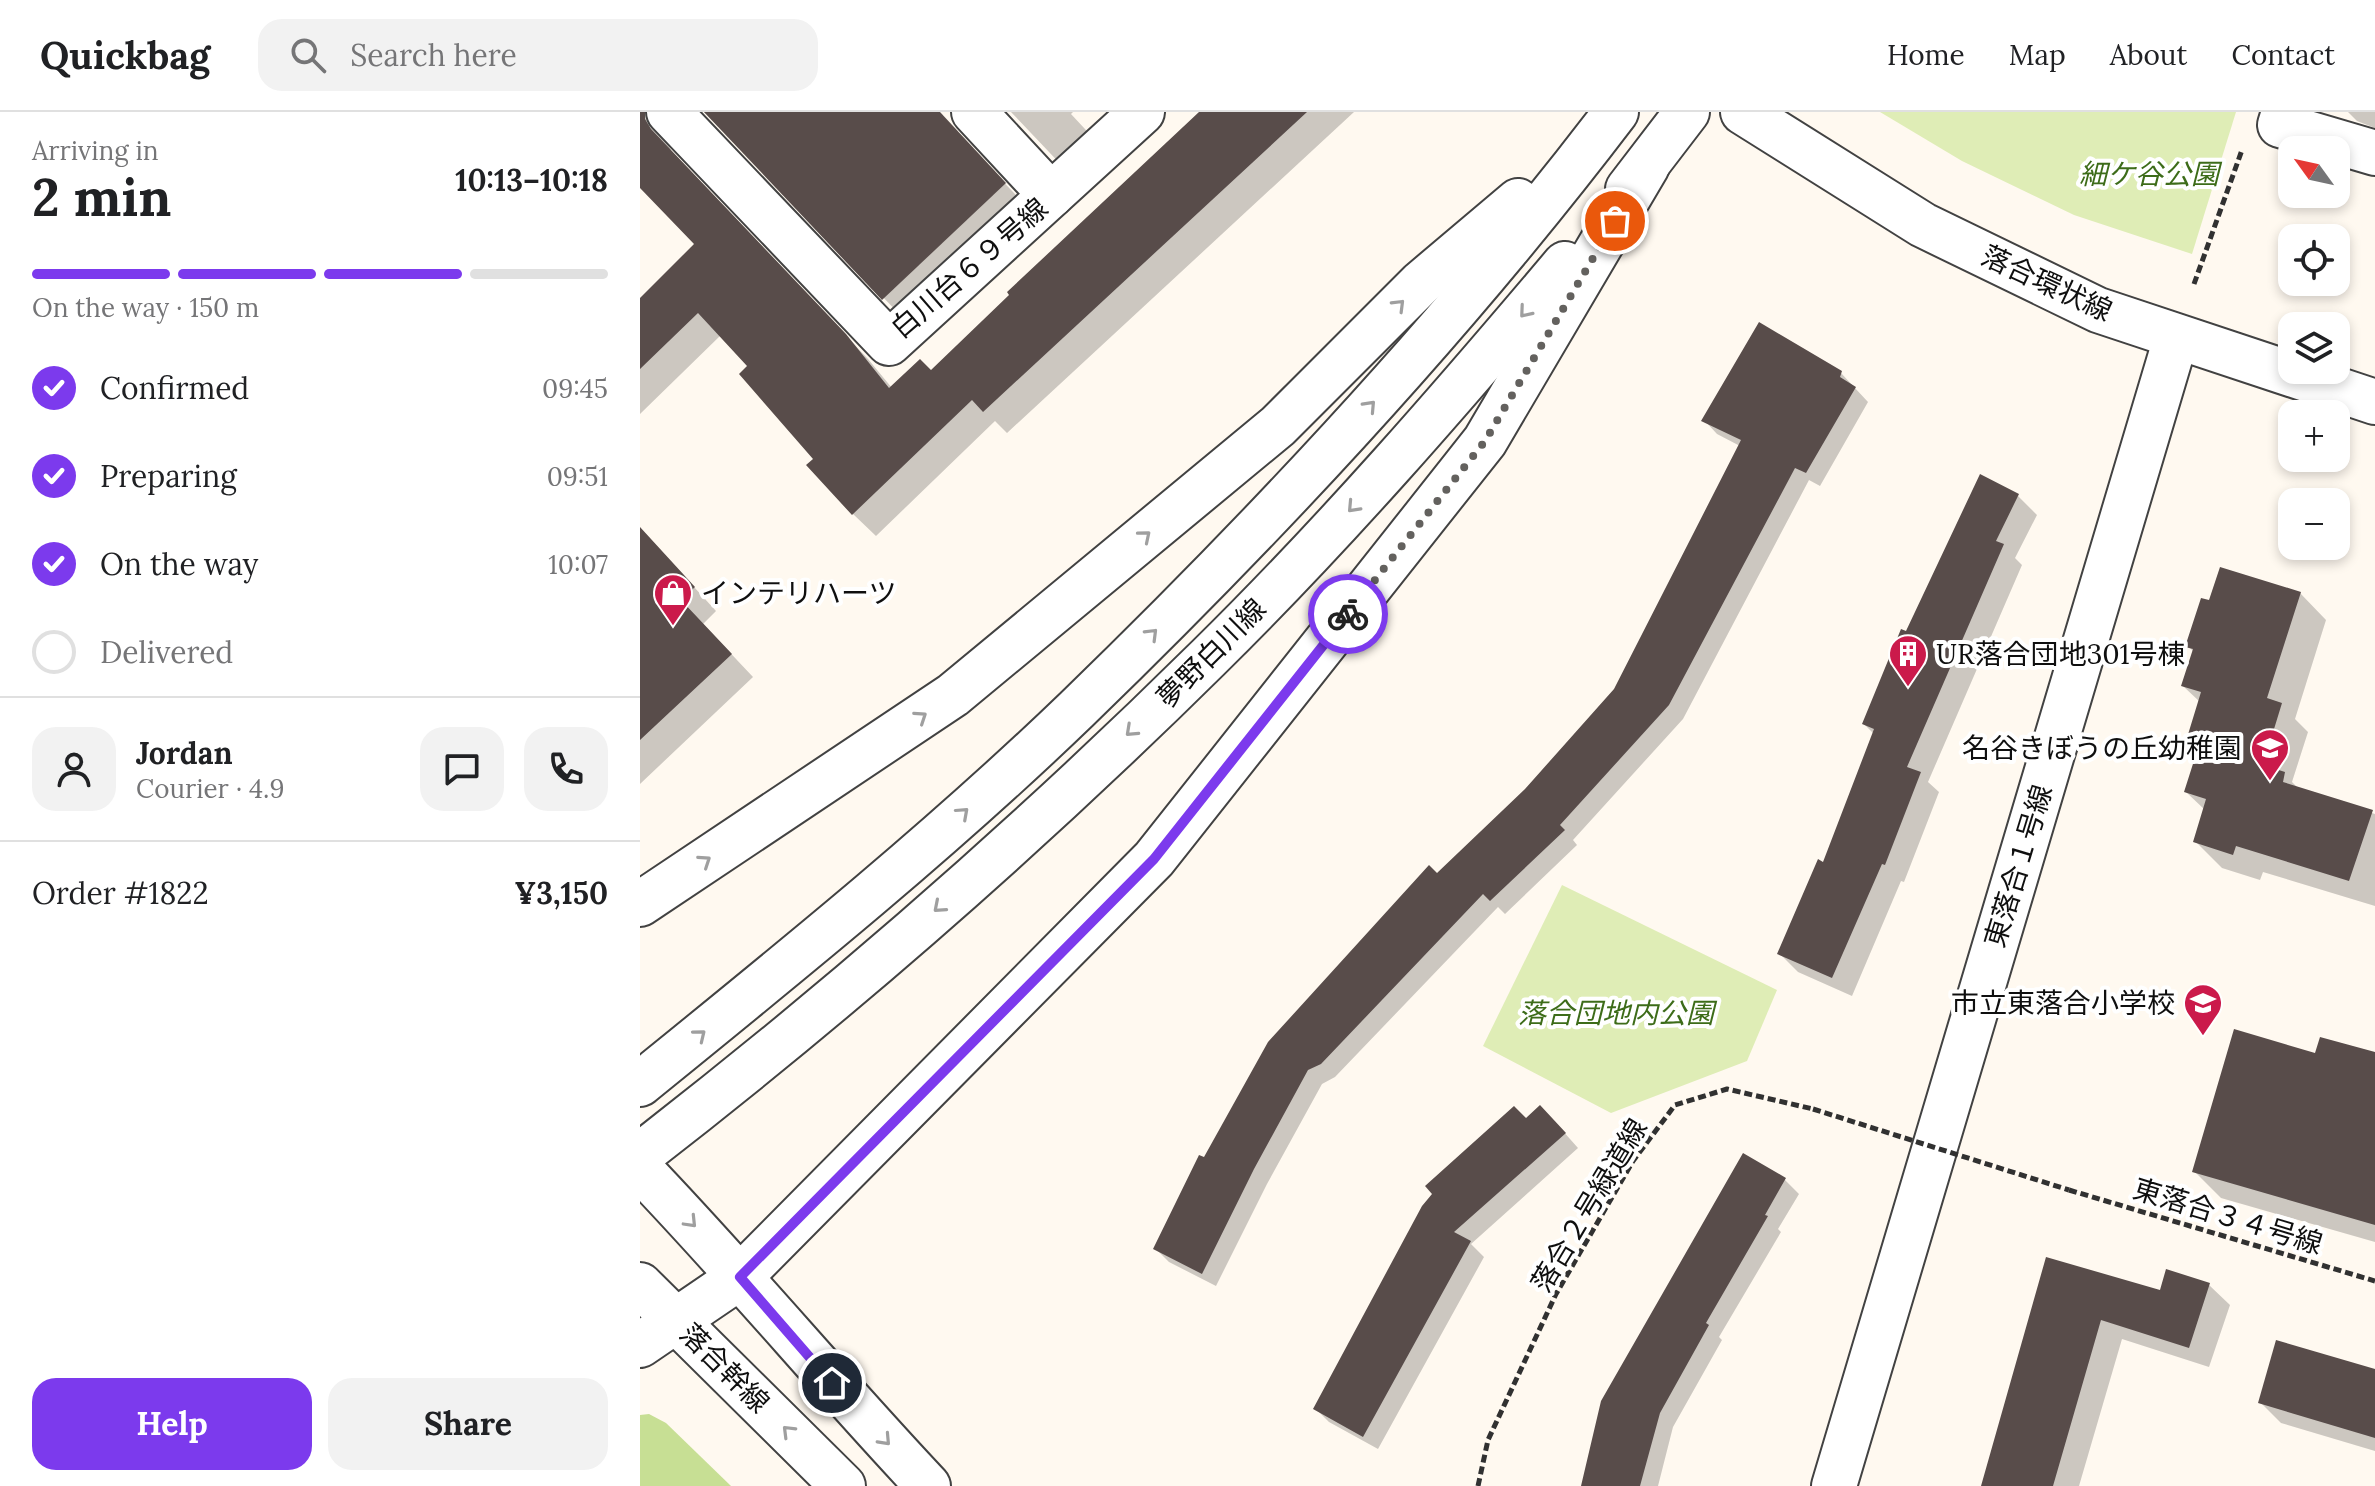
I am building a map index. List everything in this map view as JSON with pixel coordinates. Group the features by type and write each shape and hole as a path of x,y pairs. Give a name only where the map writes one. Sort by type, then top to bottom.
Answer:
{"street":[{"name":"白川台６９号線","path":"669,112 889,343 1142,112"},
{"path":"974,112 1051,195"},
{"name":"夢野白川線","path":"656,1143 878,960 1027,830 1210,657 1446,405 1647,166 1687,112"},
{"path":"2282,118 2375,153"},
{"name":"落合環状線","path":"1752,119 1923,225 2098,310 2375,402"},
{"path":"640,904 953,695 1278,426 1421,283 1609,121"},
{"name":"夢野白川線","path":"640,1084 939,835 1086,699 1211,575 1413,360 1609,121"},
{"path":"640,1345 740,1277 1154,859 1485,441 1647,166"},
{"name":"東落合１号線","path":"1834,1486 2176,338"},
{"path":"640,1169 928,1486"},
{"name":"落合幹線","path":"640,1285 843,1486"}],"path":[{"path":"2194,284 2253,117 2282,118"},
{"name":"落合２号緑道線","path":"1478,1486 1488,1440 1556,1294 1633,1161 1675,1105 1727,1089 1813,1109 2069,1190"},
{"name":"東落合３４号線","path":"2069,1190 2375,1281"}],"green space":[{"name":"細ケ谷公園","path":"1880,112 2236,112 2192,254 2074,215 1962,161"},
{"name":"落合団地内公園","path":"1562,885 1777,990 1747,1061 1611,1113 1483,1046"},
{"path":"649,1414 666,1423 731,1486 640,1486 640,1415"}],"building":[{"path":"640,112 645,112 651,129 846,334 889,388 920,359 931,370 1009,295 1007,292 1199,112 1307,112 983,412 972,400 852,515 806,465 813,459 739,374 747,366 698,313 640,369 640,298 694,244 640,188"},
{"path":"704,112 940,112 1006,183 882,300"},
{"path":"1759,322 1842,371 1840,377 1856,387 1806,473 1795,468 1669,705 1560,825 1565,830 1490,901 1483,894 1321,1064 1308,1070 1202,1274 1153,1249 1199,1155 1204,1157 1268,1042 1429,865 1437,873 1525,789 1614,689 1741,440 1701,421"},
{"path":"1980,474 2019,494 1996,541 2004,544 1907,767 1921,772 1885,865 1882,864 1832,978 1777,954 1818,859 1823,862 1874,729 1862,724 1901,629 1906,631"},
{"name":"インテリハーツ","path":"640,527 695,587 681,600 732,654 640,740"},
{"path":"2220,567 2301,592 2267,698 2282,703 2263,765 2285,772 2283,782 2373,810 2349,881 2236,846 2233,855 2193,842 2206,799 2184,792 2199,745 2186,741 2201,692 2181,686 2193,649 2185,647 2201,598 2209,600"},
{"path":"2234,1029 2315,1053 2320,1037 2375,1052 2375,1225 2192,1172"},
{"path":"1540,1105 1566,1133 1454,1232 1471,1241 1363,1437 1313,1409 1422,1206 1432,1194 1425,1186 1514,1106 1526,1118"},
{"path":"1743,1153 1786,1178 1660,1413 1640,1486 1581,1486 1601,1401"},
{"path":"2046,1257 2160,1290 2166,1269 2210,1283 2189,1348 2101,1320 2053,1486 1981,1486"},
{"path":"2276,1340 2375,1369 2375,1438 2258,1403"}],"way so far":[{"path":"1348,614 1485,441 1615,221"}],"place":[{"name":"インテリハーツ","path":"673,627"},
{"name":"UR落合団地301号棟","path":"1908,688"},
{"name":"名谷きぼうの丘幼稚園","path":"2270,782"},
{"name":"市立東落合小学校","path":"2203,1037"}],"route":[{"path":"832,1383 740,1277 1154,859 1348,614"}]}
